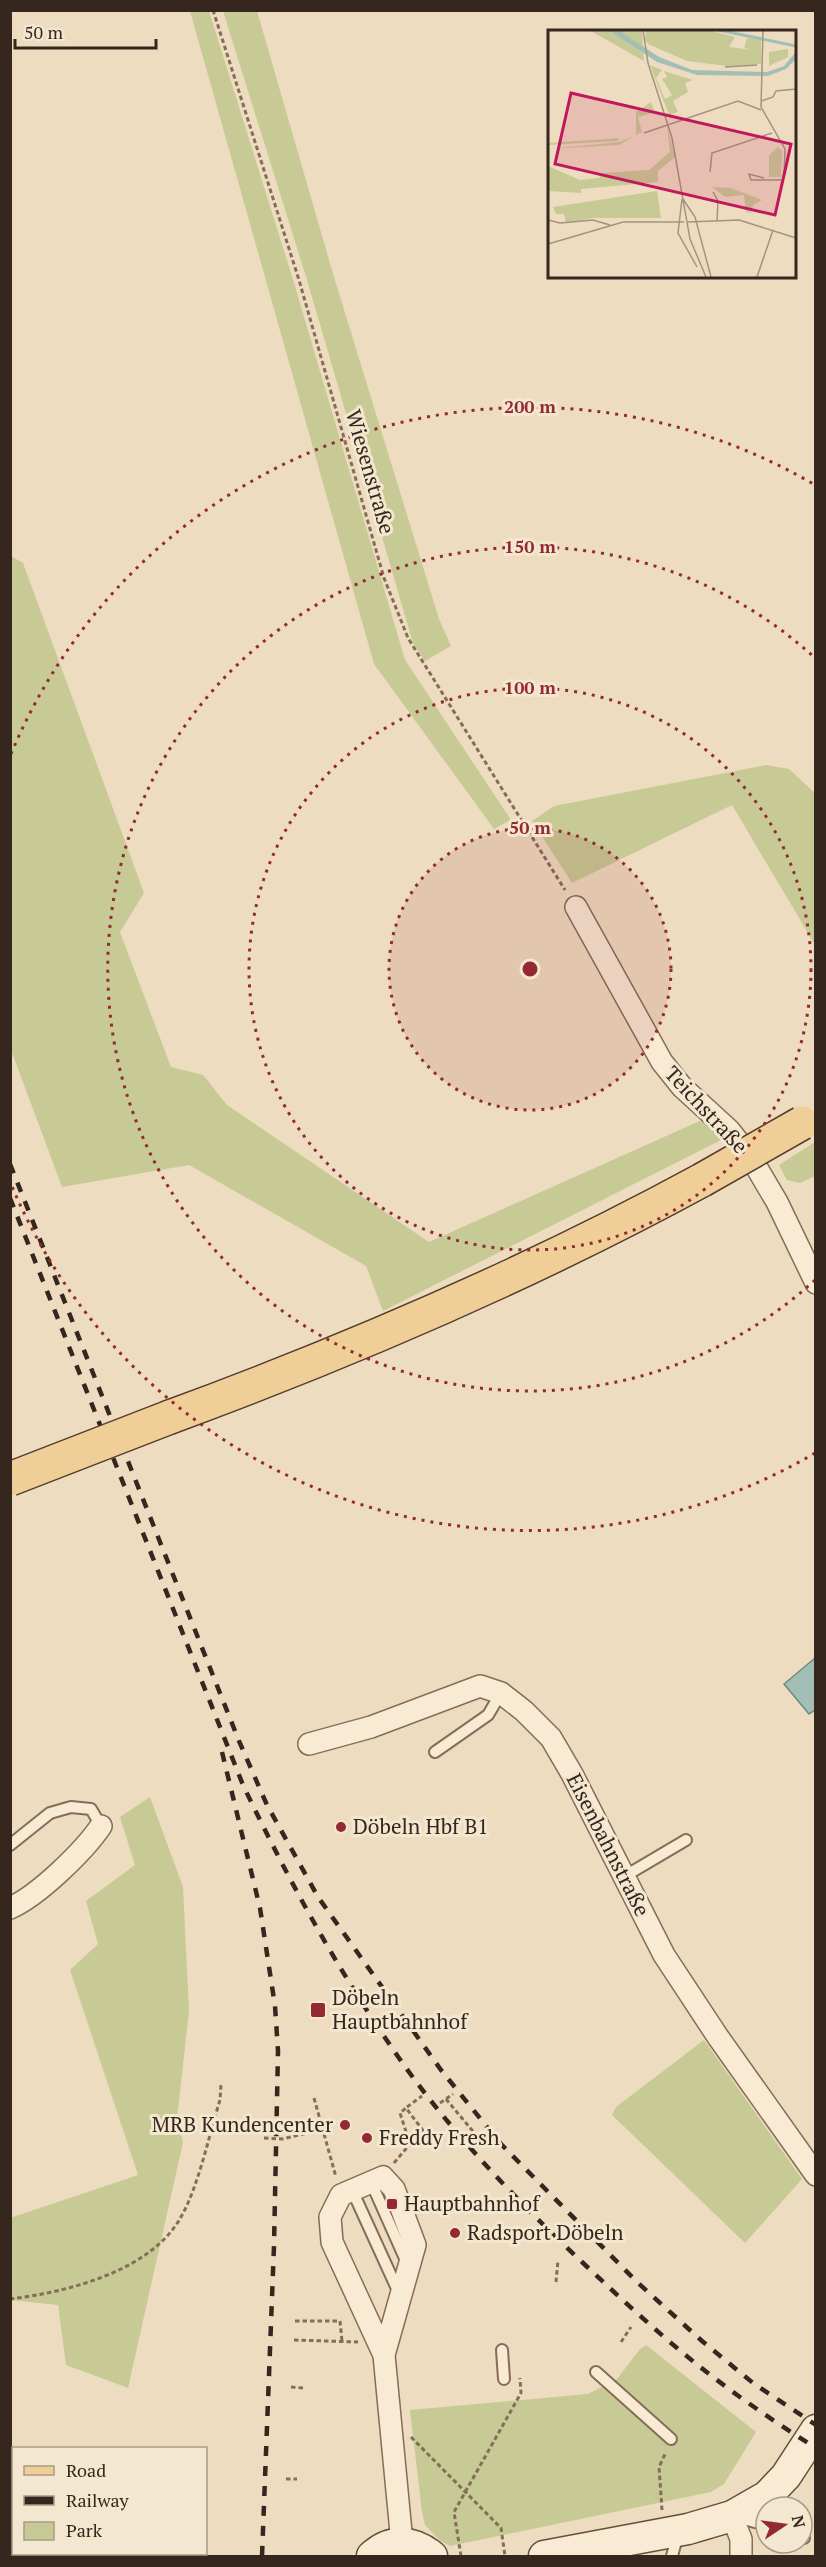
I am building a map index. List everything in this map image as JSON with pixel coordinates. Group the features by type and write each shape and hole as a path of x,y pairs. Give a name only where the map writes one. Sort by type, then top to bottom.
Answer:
{"main road":[{"path":"10,1479 351,1346 578,1244 702,1180 809,1119"},
{"path":"544,2556 675,2544 767,2496 786,2476 816,2430"},
{"path":"372,2556 385,2547 402,2543 423,2549 432,2556"}],"street":[{"name":"Teichstraße","path":"576,907 662,1062 682,1087 729,1130 751,1158 777,1202 816,1283"},
{"name":"Eisenbahnstraße","path":"309,1744 371,1727 480,1686 501,1693 524,1711 551,1738 626,1876 664,1955 816,2175"},
{"path":"10,1908 52,1877 93,1837 101,1826"},
{"path":"378,2343 399,2294 415,2244 394,2189 362,2186 330,2217 332,2242 378,2343 391,2430 402,2543"},
{"path":"732,2516 741,2539 741,2556"}],"lane":[{"path":"435,1752 488,1715 501,1693"},
{"path":"10,1845 50,1813 71,1807 92,1809 101,1826"},
{"path":"626,1876 686,1840"},
{"path":"362,2186 399,2294"},
{"path":"502,2350 504,2379"},
{"path":"596,2372 671,2439"},
{"path":"732,2516 754,2522"}],"path":[{"name":"Wiesenstraße","path":"213,10 299,280 384,578 408,638 576,907"},
{"path":"10,2299 29,2297 112,2275 149,2253 181,2218 184,2211 220,2100 221,2084"},
{"path":"440,2103 453,2094"},
{"path":"314,2098 324,2130 362,2186 410,2144 400,2113 422,2096"},
{"path":"446,2099 481,2141"},
{"path":"406,2108 434,2145"},
{"path":"264,2138 282,2139 324,2130"},
{"path":"476,2145 487,2136"},
{"path":"556,2282 558,2260"},
{"path":"295,2321 340,2321 342,2342"},
{"path":"621,2342 631,2327"},
{"path":"294,2340 378,2343"},
{"path":"461,2556 453,2512 521,2393 520,2378"},
{"path":"291,2387 303,2388"},
{"path":"391,2430 413,2437 501,2528 505,2556"},
{"path":"662,2498 659,2467 671,2439"},
{"path":"286,2479 297,2479"}],"green space":[{"path":"190,11 209,11 295,286 405,660 511,820 494,829 374,664"},
{"path":"223,11 257,11 334,277 439,619 451,646 425,661 413,643 307,280"},
{"path":"11,556 23,563 144,893 120,932 171,1067 203,1075 227,1105 429,1242 702,1120 723,1139 383,1311 366,1266 189,1165 62,1187 11,1050"},
{"path":"766,765 789,769 815,793 815,945 732,805 572,883 532,821 554,806"},
{"path":"815,1142 815,1176 800,1183 787,1180 779,1165"},
{"path":"150,1797 183,1887 189,2011 177,2119 183,2142 128,2388 66,2365 58,2305 11,2300 10,2218 138,2175 70,1970 98,1944 86,1901 135,1865 120,1817"},
{"path":"704,2040 802,2179 745,2243 612,2115 616,2107"},
{"path":"646,2345 756,2432 724,2484 711,2492 450,2546 439,2540 425,2525 410,2410 588,2394 617,2379 640,2349"}],"water":[{"path":"815,1658 815,1710 809,1714 784,1684"}],"railway":[{"path":"10,1164 239,1741 267,1805 318,1897 441,2070 500,2143 637,2282 702,2341 753,2383 816,2425"},
{"path":"10,1198 243,1785 311,1918 369,2014 411,2075 456,2131 556,2237 644,2320 699,2366 748,2403 816,2448"},
{"path":"222,1752 260,1908 275,2006 278,2051 274,2246 262,2556"}],"place":[{"name":"Döbeln Hbf B1","path":"341,1827"},
{"name":"Döbeln Hauptbahnhof","path":"318,2010"},
{"name":"MRB Kundencenter","path":"345,2125"},
{"name":"Freddy Fresh","path":"367,2138"},
{"name":"Hauptbahnhof","path":"392,2204"},
{"name":"Radsport Döbeln","path":"455,2233"}]}
